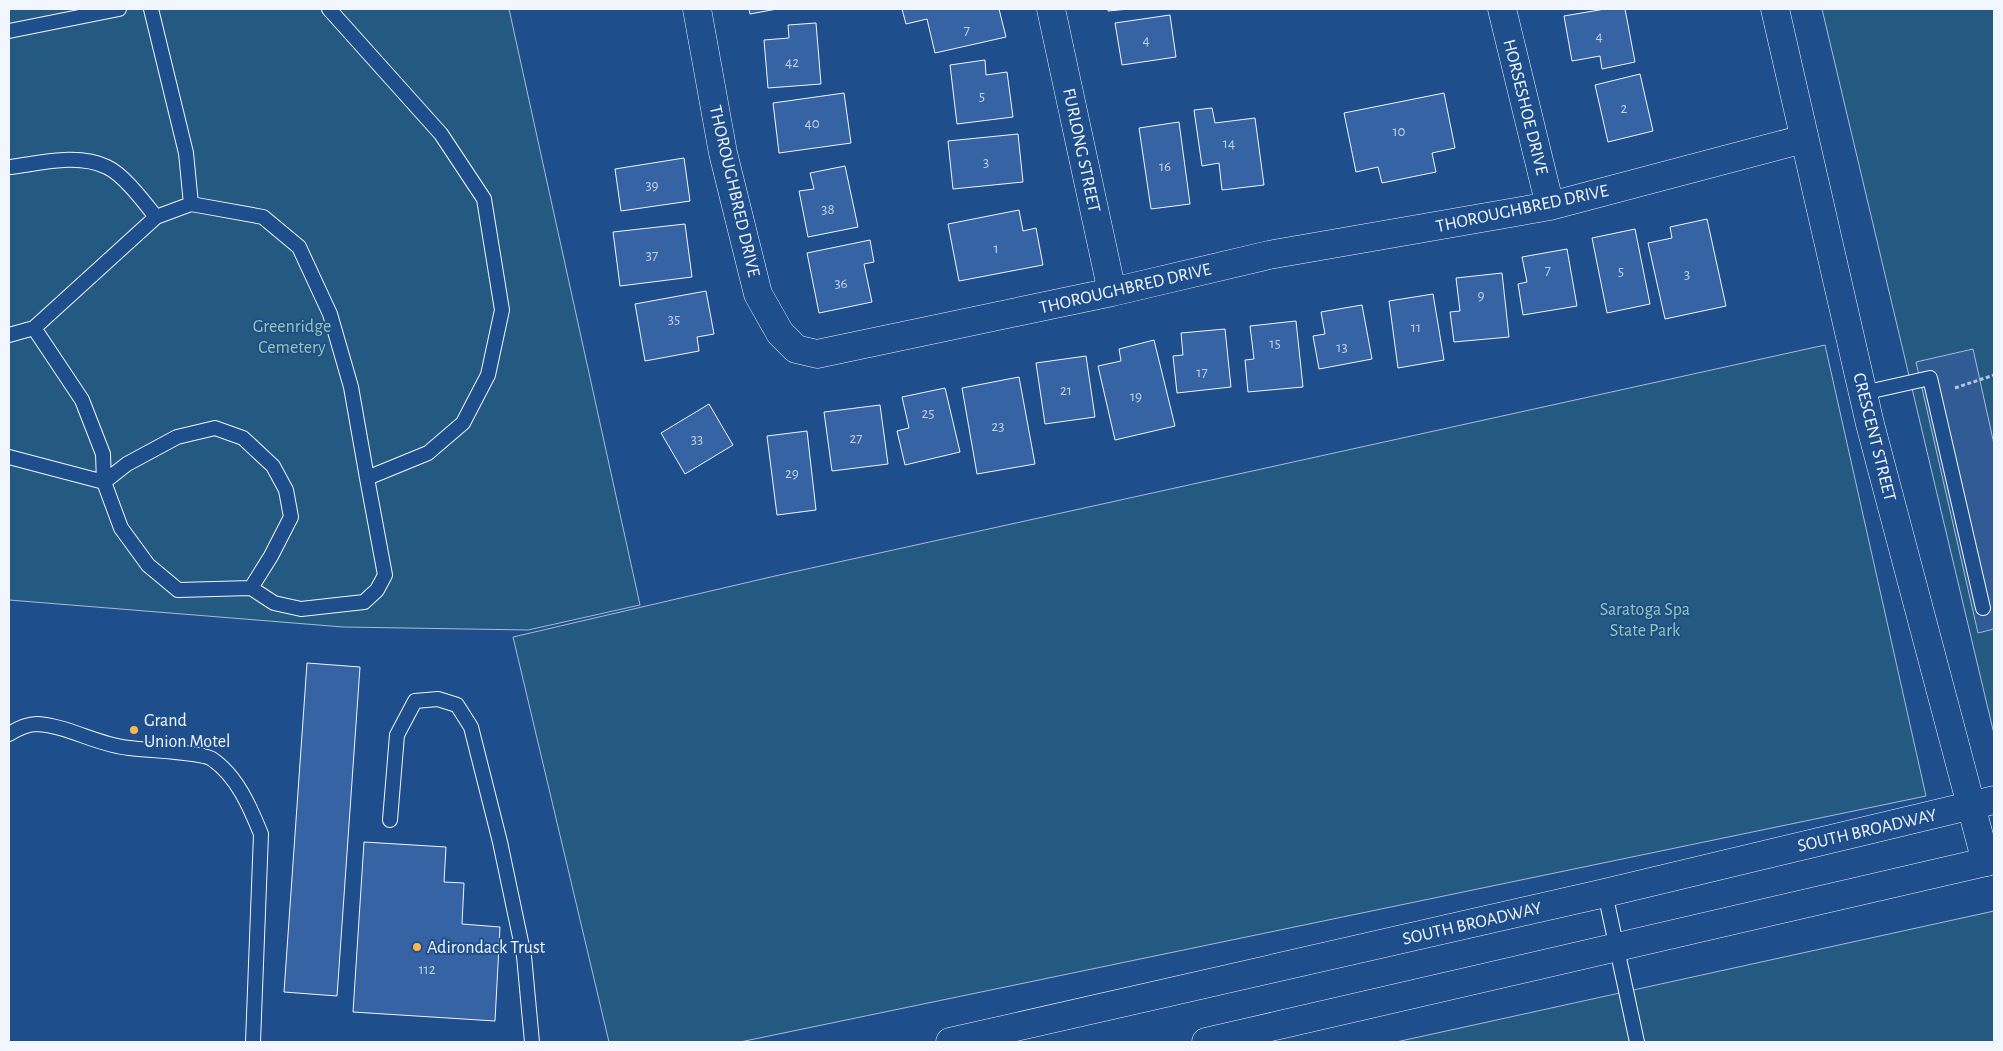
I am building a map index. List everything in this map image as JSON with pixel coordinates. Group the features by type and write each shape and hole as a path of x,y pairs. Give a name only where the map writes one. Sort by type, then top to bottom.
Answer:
{"street":[{"name":"THOROUGHBRED DRIVE","path":"698,9 724,152 758,294 780,333 796,349 816,354 1112,292 1269,255 1550,206 1804,140"},
{"name":"FURLONG STREET","path":"1052,9 1112,292"},
{"name":"HORSESHOE DRIVE","path":"1502,9 1550,206"},
{"name":"CRESCENT STREET","path":"1775,9 1863,394 1983,803 1990,861"},
{"name":"SOUTH BROADWAY","path":"950,1042 1605,893 1983,803"},
{"path":"1206,1042 1990,861"}],"lane":[{"path":"9,31 119,9"},
{"path":"150,9 186,152 191,204"},
{"path":"328,9 441,134 484,199 502,310 488,374 463,423 428,453 367,478"},
{"path":"9,165 58,161 90,162 108,168 139,196 156,217"},
{"path":"9,334 34,328 156,217 191,204 263,217 299,247 330,314 351,387 385,575 377,590 364,602 301,609 274,603 251,588 178,590 148,565 121,528 104,482 103,454 82,400 34,328"},
{"path":"1863,394 1930,378 1983,608"},
{"path":"104,482 127,464 177,437 216,428 243,438 273,466 286,490 291,517 271,556 251,588"},
{"path":"9,457 104,482"},
{"path":"390,820 397,735 415,701 438,699 457,706 471,727 500,842 524,956 532,1042"},
{"path":"9,734 20,728 36,724 62,729 126,748 210,757 229,775 249,805 261,834 253,1042"},
{"path":"1605,893 1637,1042"}],"path":[{"path":"1934,396 1994,375"}],"green space":[{"name":"Greenridge Cemetery","path":"9,9 509,9 640,605 528,630 343,627 9,600"},
{"path":"1822,9 1994,9 1994,734"},
{"name":"Saratoga Spa State Park","path":"1825,345 1926,796 740,1042 609,1042 513,637 775,576"},
{"path":"1994,911 1994,1042 1396,1042"}],"shaded area":[{"path":"1973,349 1994,444 1994,629 1978,633 1916,362"}],"building":[{"path":"749,9 777,9 750,14"},
{"path":"902,9 999,9 1006,37 935,53 927,19 906,24"},
{"path":"1108,9 1129,9 1108,11"},
{"path":"1605,9 1625,9 1635,62 1602,69 1600,56 1572,61 1564,16"},
{"path":"1170,15 1176,57 1122,65 1115,23"},
{"path":"816,23 821,84 768,88 764,40 789,38 788,25"},
{"path":"985,60 986,75 1007,72 1013,117 957,124 950,65"},
{"path":"1640,74 1653,131 1608,142 1595,85"},
{"path":"844,93 851,143 779,153 773,103"},
{"path":"1444,93 1455,148 1432,153 1436,172 1382,183 1378,167 1356,172 1344,113"},
{"path":"1212,108 1215,123 1255,118 1264,185 1222,190 1219,163 1202,166 1194,110"},
{"path":"1179,122 1190,204 1151,209 1139,128"},
{"path":"1018,134 1023,182 953,189 948,141"},
{"path":"684,158 690,201 621,211 615,169"},
{"path":"845,166 858,227 808,237 799,191 814,189 810,173"},
{"path":"1019,210 1023,231 1036,228 1043,265 959,281 948,224"},
{"path":"1707,219 1726,306 1665,319 1648,243 1672,238 1670,227"},
{"path":"685,224 692,277 620,286 613,232"},
{"path":"1635,229 1650,304 1607,313 1592,238"},
{"path":"870,240 874,262 864,264 872,302 819,313 807,253"},
{"path":"1567,249 1577,306 1523,315 1518,284 1527,282 1522,257"},
{"path":"1502,273 1509,337 1454,342 1450,312 1460,311 1456,278"},
{"path":"706,291 714,334 697,337 699,351 645,361 635,304"},
{"path":"1433,294 1444,360 1398,368 1389,301"},
{"path":"1362,305 1372,359 1319,369 1313,336 1325,334 1321,312"},
{"path":"1296,321 1303,387 1248,392 1245,360 1254,359 1250,326"},
{"path":"1225,329 1231,387 1177,393 1173,356 1183,355 1181,333"},
{"path":"1154,340 1175,426 1115,440 1098,366 1121,361 1119,349"},
{"path":"1086,356 1095,417 1045,424 1036,363"},
{"path":"1019,377 1035,464 977,474 962,388"},
{"path":"945,388 960,452 905,465 897,431 909,428 902,397"},
{"path":"709,404 733,445 685,474 661,433"},
{"path":"880,405 888,464 832,471 824,412"},
{"path":"807,431 816,510 777,515 767,436"},
{"path":"307,663 360,667 337,996 284,992"},
{"path":"364,842 446,847 444,882 464,883 462,924 500,927 495,1021 353,1012"}],"place":[{"name":"Grand Union Motel","path":"134,730"},
{"name":"Adirondack Trust","path":"417,947"}]}
